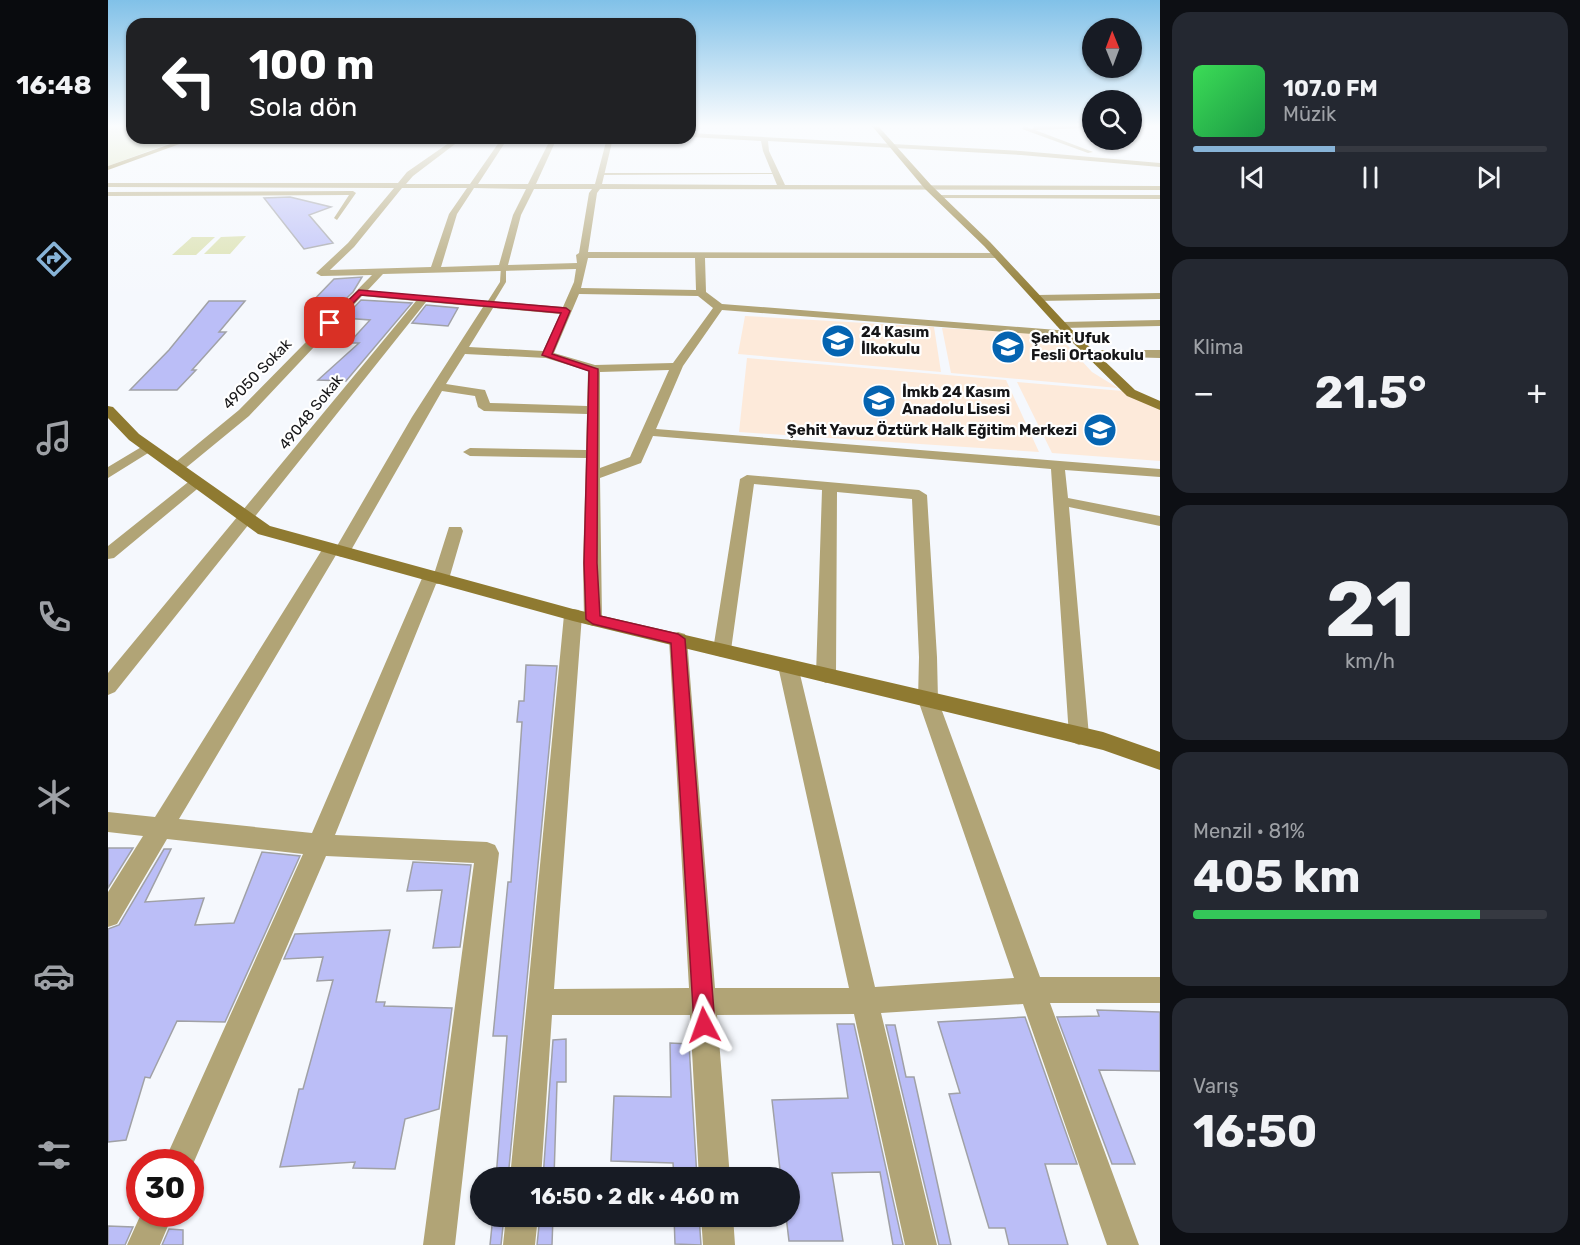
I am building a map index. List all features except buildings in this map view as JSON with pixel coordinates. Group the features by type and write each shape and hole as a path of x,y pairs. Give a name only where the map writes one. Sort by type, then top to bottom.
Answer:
{"street":[{"path":"108,185 240,184"},
{"path":"396,184 351,245 321,273 503,267 580,260 700,256 997,255"},
{"path":"461,184 1160,188"},
{"path":"925,184 997,255 1070,334 1131,393 1160,406"},
{"path":"435,269 453,214 472,185"},
{"path":"503,267 510,232 530,185"},
{"path":"547,355 579,282 580,260 593,193 598,186"},
{"path":"700,256 701,293"},
{"name":"49050 Sokak","path":"177,468 244,413 381,272"},
{"path":"575,291 701,293 719,307 1070,334"},
{"path":"359,293 566,311"},
{"path":"1037,298 1160,296"},
{"name":"49048 Sokak","path":"111,678 247,518 423,299"},
{"path":"108,915 160,828 490,304"},
{"path":"592,476 636,460 677,366 719,307"},
{"path":"1062,325 1160,323"},
{"path":"462,350 547,355 594,369 677,366"},
{"path":"1092,354 1160,354"},
{"path":"526,1167 540,1002 591,563 594,369"},
{"path":"439,387 481,393 484,407 593,410"},
{"path":"1144,399 1160,399"},
{"path":"108,410 134,437 264,530 583,617 1079,735 1160,761"},
{"path":"649,432 1160,473"},
{"path":"108,474 148,447"},
{"path":"470,452 592,454"},
{"path":"1058,466 1079,735"},
{"path":"722,650 747,479 919,495 928,657 928,700 1123,1245"},
{"path":"108,554 197,482"},
{"path":"826,675 830,487"},
{"path":"1061,501 1160,521"},
{"path":"185,1149 436,577 454,531"},
{"path":"678,639 714,1167"},
{"path":"788,666 921,1245"},
{"path":"108,822 319,845 487,853 439,1245"},
{"path":"540,1002 865,1001 1032,990 1160,990"},
{"path":"143,1245 151,1227"},
{"path":"519,1245 521,1227"},
{"path":"718,1227 719,1245"}],"lane":[{"path":"199,194 212,185"},
{"path":"108,194 353,193 337,218"},
{"path":"938,197 1160,197"},
{"path":"490,304 504,282 503,267"}],"shaded area":[{"name":"24 Kasım İlkokulu","path":"745,316 934,327 941,372 738,354"},
{"name":"Şehit Ufuk Fesli Ortaokulu","path":"942,328 1058,335 1092,372 1118,388 951,373"},
{"name":"İmkb 24 Kasım Anadolu Lisesi","path":"747,358 1006,380 1039,452 739,432"},
{"name":"Şehit Yavuz Öztürk Halk Eğitim Merkezi","path":"1017,382 1123,391 1160,407 1160,461 1052,453"}],"green space":[{"path":"246,236 230,254 204,254 221,237"},
{"path":"192,237 215,237 196,255 172,255"}],"place":[{"name":"24 Kasım İlkokulu","path":"838,341"},
{"name":"Şehit Ufuk Fesli Ortaokulu","path":"1008,347"},
{"name":"İmkb 24 Kasım Anadolu Lisesi","path":"879,401"},
{"name":"Şehit Yavuz Öztürk Halk Eğitim Merkezi","path":"1100,430"}],"route":[{"path":"330,323 359,293 566,311 547,355 594,369 591,563 593,619 678,639 704,1025"}]}
